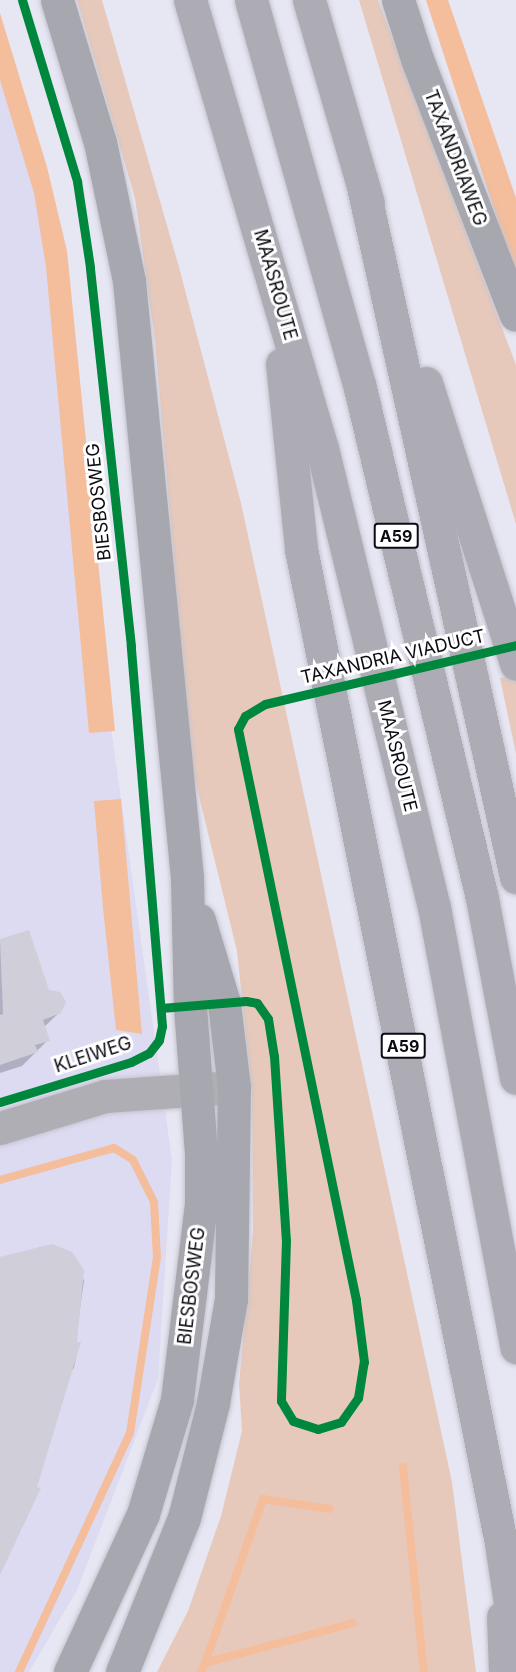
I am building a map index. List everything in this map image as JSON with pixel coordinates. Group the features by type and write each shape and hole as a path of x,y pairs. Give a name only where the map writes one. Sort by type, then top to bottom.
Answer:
{"highway":[{"name":"MAASROUTE","path":"190,0 274,278 322,448 434,907 516,1347"},
{"name":"A59","path":"251,0 360,388 482,898 516,1078"},
{"name":"A59","path":"309,0 362,182 516,664"},
{"name":"A59","path":"362,182 516,877"},
{"name":"A59","path":"274,278 302,549 501,1543 516,1643"},
{"name":"A59","path":"501,1543 505,1672"}],"main road":[{"name":"BIESBOSWEG","path":"57,0 100,142 129,281 187,878 190,1007 199,1089 201,1204 177,1400 143,1514 70,1672"},
{"name":"TAXANDRIAWEG","path":"398,0 516,315"},
{"name":"BIESBOSWEG","path":"122,1672 184,1518 213,1403 231,1299 234,1087 224,1003 187,878"}],"street":[{"path":"0,1128 105,1096 234,1087"}],"shaded area":[{"path":"77,0 102,0 179,267 241,503 452,1482 476,1672 157,1672 188,1611 221,1516 242,1431 239,1384 253,1232 252,1093 237,951 191,764 155,340 135,198"},
{"path":"359,0 378,0 516,365 516,524"},
{"path":"426,0 448,0 516,198 516,277"},
{"path":"0,13 47,167 67,251 115,731 89,733 46,267 34,193 0,80"},
{"path":"0,46 51,235 99,643 172,1160 158,1379 77,1590 29,1672 0,1672"},
{"path":"516,674 516,754 500,678"},
{"path":"121,799 142,1034 116,1030 103,908 94,801"}],"building":[{"path":"29,930 49,990 60,992 66,1002 61,1013 43,1020 50,1041 35,1045 38,1052 0,1065 0,1015 3,1014 0,939"},
{"path":"52,1244 72,1252 84,1270 77,1342 81,1342 37,1487 41,1488 0,1575 0,1257"}],"waterway":[{"path":"0,1180 114,1148 133,1160 154,1202 157,1257 130,1433 19,1672"},
{"path":"403,1467 424,1672"},
{"path":"205,1663 263,1499 329,1509"},
{"path":"201,1672 205,1663 353,1623"}],"cycle path":[{"name":"KLEIWEG","path":"0,1102 131,1062 149,1053 159,1040 162,1026 131,646 90,267 77,181 22,0"},
{"name":"TAXANDRIA VIADUCT","path":"161,1008 246,1001 257,1003 268,1019 274,1056 286,1240 281,1401 293,1421 318,1429 341,1422 358,1398 364,1362 356,1300 238,729 245,716 265,704 516,645"}]}
